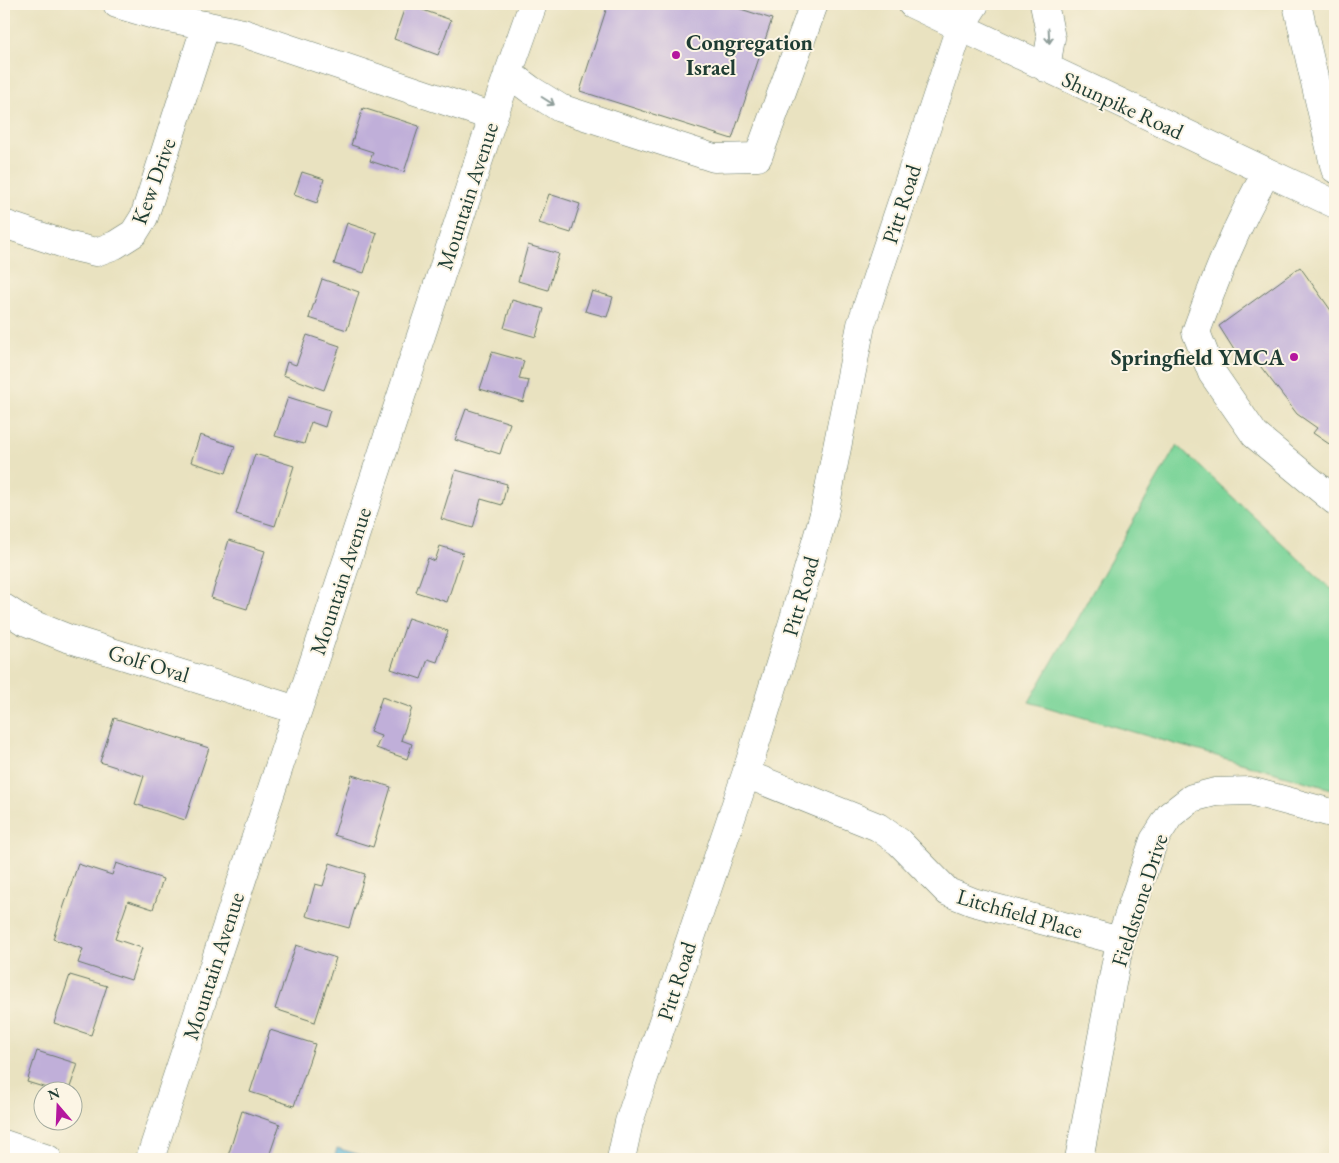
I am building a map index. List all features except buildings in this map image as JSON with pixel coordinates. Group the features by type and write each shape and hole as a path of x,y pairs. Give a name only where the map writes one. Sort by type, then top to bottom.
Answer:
{"street":[{"path":"117,4 154,15 243,33 493,117"},
{"name":"Mountain Avenue","path":"150,1159 493,117 533,4"},
{"path":"508,73 560,108 714,158 758,157 814,4"},
{"name":"Shunpike Road","path":"912,4 1335,204"},
{"name":"Pitt Road","path":"621,1159 629,1122 746,774 824,514 861,325 960,27 974,4"},
{"path":"1044,4 1051,38 1046,68"},
{"path":"1297,4 1335,169"},
{"name":"Kew Drive","path":"4,224 70,246 96,252 115,245 134,233 144,217 206,26"},
{"path":"1267,172 1248,204 1215,281 1196,332 1212,373 1254,436 1335,500"},
{"name":"Golf Oval","path":"4,608 24,621 67,638 297,710"},
{"name":"Litchfield Place","path":"746,774 878,827 899,842 948,892 973,902 1120,941"},
{"name":"Fieldstone Drive","path":"1079,1159 1120,941 1154,840 1170,816 1192,798 1215,792 1250,791 1335,814"},
{"path":"4,1144 48,1159"}],"green space":[{"path":"1177,445 1330,588 1335,590 1335,790 1029,702"}],"water":[{"path":"337,1148 367,1157 366,1159 334,1159"}],"place":[{"name":"Congregation Israel","path":"676,55"},
{"name":"Springfield YMCA","path":"1294,357"}]}
